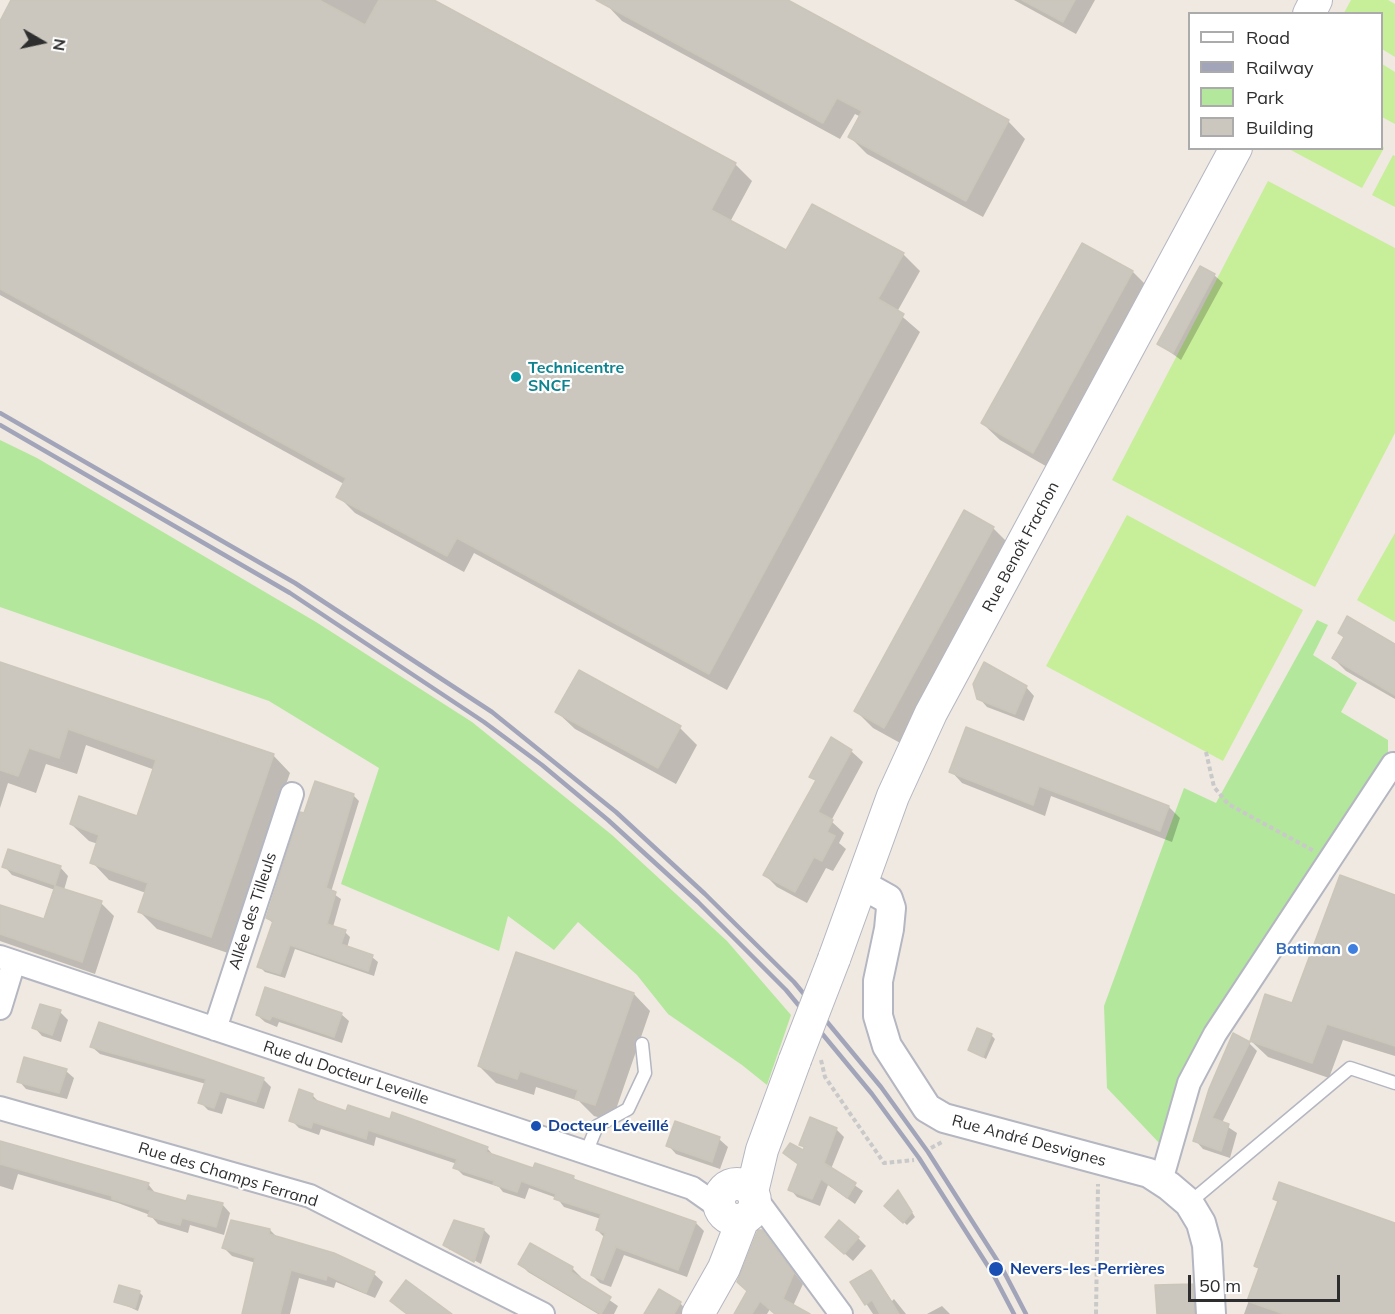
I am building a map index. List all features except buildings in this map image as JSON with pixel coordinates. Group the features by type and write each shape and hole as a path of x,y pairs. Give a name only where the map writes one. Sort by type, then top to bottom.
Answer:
{"main road":[{"name":"Rue Benoît Frachon","path":"742,1205 893,796 931,713 1235,150"},
{"path":"703,1304 742,1205"}],"street":[{"path":"1161,1181 1190,1083 1215,1034 1393,764"},
{"name":"Allée des Tilleuls","path":"215,1029 292,794"},
{"name":"Rue André Desvignes","path":"861,884 888,899 891,908 878,981 878,1016 887,1046 927,1108 944,1118 1149,1173 1161,1181 1189,1203 1201,1223 1207,1245 1210,1314"},
{"path":"0,1008 7,960"},
{"name":"Rue du Docteur Leveille","path":"7,960 742,1205"},
{"name":"Rue des Champs Ferrand","path":"0,1108 310,1196 543,1314"},
{"path":"742,1205 842,1314"}],"lane":[{"path":"586,1153 597,1126 628,1109 645,1073 642,1044"},
{"path":"1189,1203 1350,1068 1395,1083"}],"path":[{"path":"1206,752 1214,787 1228,804 1330,860"},
{"path":"825,1077 884,1163 914,1160"},
{"path":"931,1148 944,1141"},
{"path":"1096,1314 1098,1159"}],"green space":[{"path":"1351,0 1388,0 1395,4 1395,57 1383,50 1383,12 1345,12"},
{"path":"1383,65 1395,72 1395,124 1383,118"},
{"path":"1291,150 1383,150 1362,188"},
{"path":"1393,155 1395,156 1395,207 1372,195"},
{"path":"1268,181 1395,248 1395,433 1315,587 1112,480"},
{"path":"0,440 37,458 316,622 472,722 612,835 727,941 791,1015 767,1085 668,1014 637,975 578,922 554,950 508,916 499,951 341,884 379,768 269,701 0,607"},
{"path":"1127,515 1303,610 1223,761 1046,666"},
{"path":"1395,533 1395,622 1357,600"},
{"path":"1317,620 1328,625 1313,655 1357,683 1341,712 1388,740 1388,755 1200,1039 1162,1146 1107,1088 1104,1006 1184,788 1216,803"}],"railway":[{"path":"0,413 295,583 492,712 616,812 705,894 794,982 881,1087 928,1152 1002,1268 1026,1314"},
{"path":"0,425 290,593 484,722 542,765 608,820 698,902 786,990 872,1094 919,1158 993,1274 1014,1314"}],"place":[{"name":"Technicentre SNCF","path":"516,377"},
{"name":"Batiman","path":"1353,949"},
{"name":"Docteur Léveillé","path":"536,1126"},
{"name":"Nevers-les-Perrières","path":"996,1269"}]}
